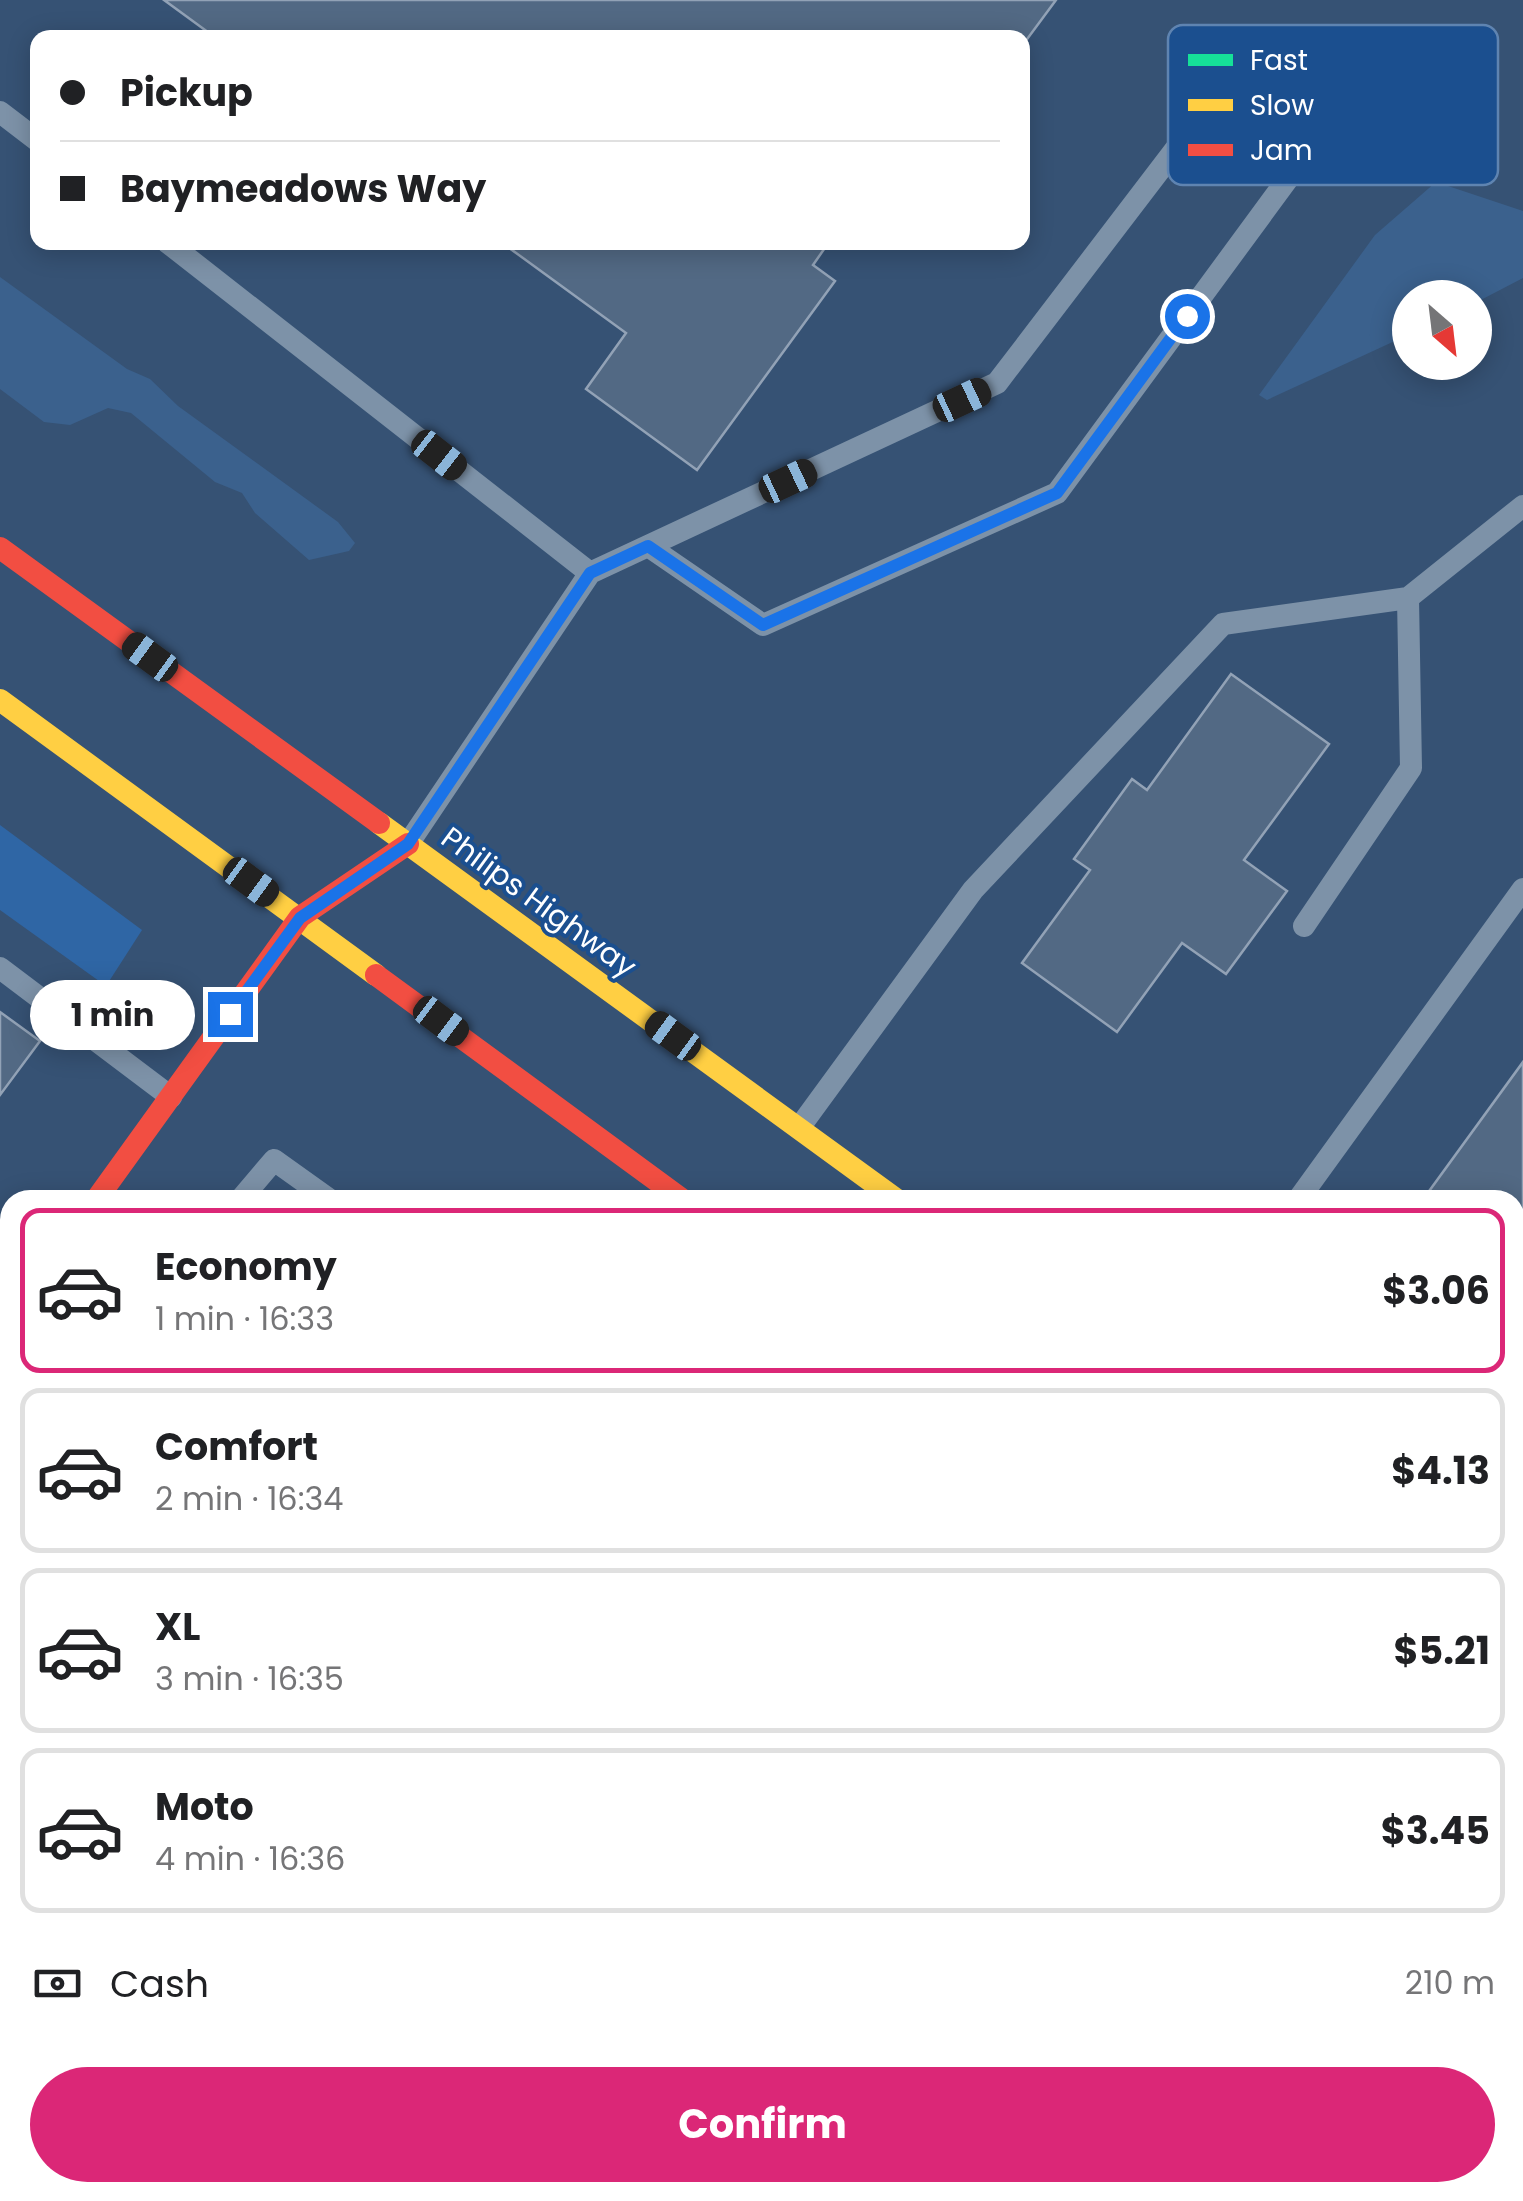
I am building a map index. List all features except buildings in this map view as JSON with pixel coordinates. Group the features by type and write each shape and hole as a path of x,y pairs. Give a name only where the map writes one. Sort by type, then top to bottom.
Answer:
{"main road":[{"name":"Philips Highway","path":"0,548 884,1190"},
{"path":"0,700 669,1190"},
{"path":"103,1190 300,918 408,844"}],"lane":[{"path":"0,112 30,136"},
{"path":"408,844 590,573 997,383 1168,159"},
{"path":"648,546 763,625 1057,493 1283,185"},
{"path":"177,250 590,573"},
{"path":"799,1128 974,890 1223,624 1408,598 1523,506"},
{"path":"1304,926 1411,768 1408,598"},
{"path":"1305,1190 1523,890"},
{"path":"0,968 171,1097"},
{"path":"248,1190 274,1160 316,1190"}],"shaded area":[{"path":"1433,185 1445,185 1523,211 1523,278 1492,294 1492,280 1392,280 1392,342 1267,400 1259,395 1375,235"},
{"path":"0,277 127,369 150,379 178,406 338,522 355,543 349,551 309,560 255,513 242,493 215,482 131,413 108,408 70,425 44,422 0,389"},
{"path":"0,825 142,930 106,986 0,910"}],"traffic: slow":[{"path":"0,700 376,975"},
{"path":"379,823 883,1190"}],"traffic: jam":[{"path":"0,548 379,823"},
{"path":"103,1190 300,917 408,844"},
{"path":"376,975 669,1190"}],"route":[{"path":"230,1014 300,918 408,844 590,573 648,546 763,625 1057,493 1187,316"}]}
